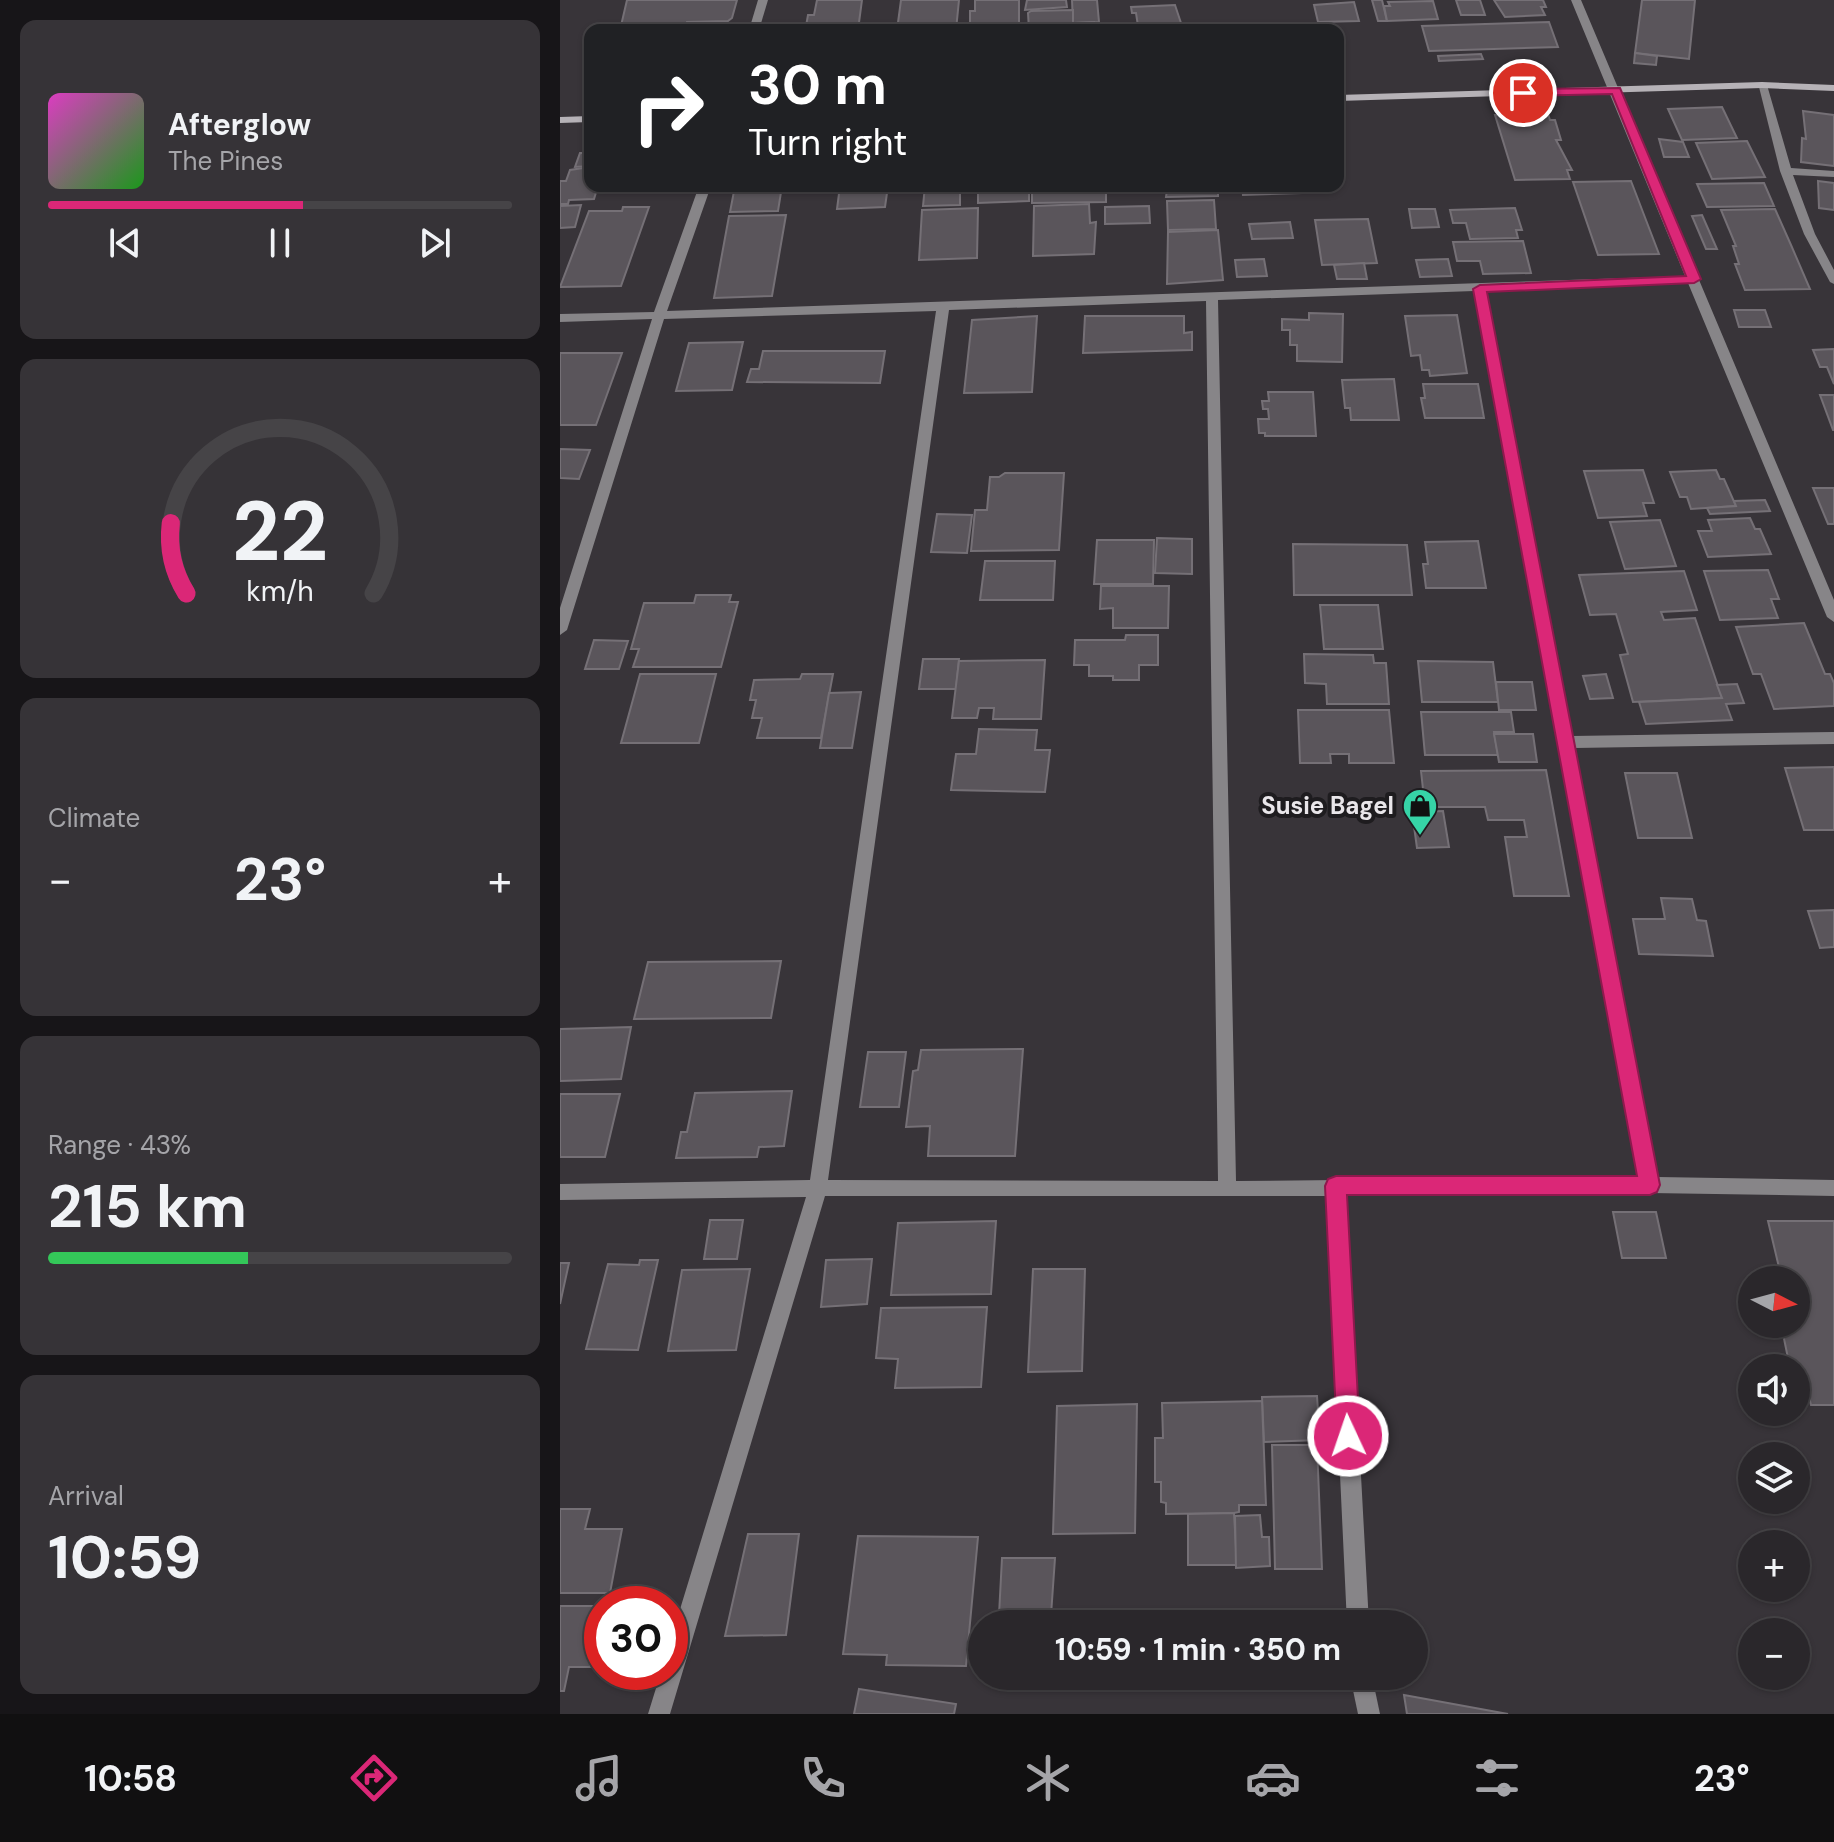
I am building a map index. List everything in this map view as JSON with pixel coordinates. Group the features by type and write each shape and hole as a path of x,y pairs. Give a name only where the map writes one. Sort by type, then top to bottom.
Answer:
{"street":[{"path":"756,24 763,0"},
{"path":"1576,0 1834,617"},
{"path":"1762,85 1785,171 1819,255 1834,280"},
{"path":"1344,98 1762,85 1834,88"},
{"path":"560,120 584,119"},
{"path":"1785,171 1834,174"},
{"path":"560,630 660,313 703,192"},
{"path":"1819,255 1834,253"},
{"path":"560,318 943,307 1212,295 1480,289 1694,279"},
{"path":"1480,289 1650,1185"},
{"path":"1212,295 1227,1189"},
{"path":"659,1714 818,1188 943,307"},
{"path":"1565,742 1834,738"},
{"path":"560,1192 1650,1185 1834,1188"},
{"path":"1336,1186 1357,1610"},
{"path":"1364,1690 1369,1714"}],"building":[{"path":"627,0 737,0 732,18 728,21 621,24"},
{"path":"817,0 862,0 859,24 806,24 808,15 814,15"},
{"path":"901,0 959,0 957,24 898,24"},
{"path":"975,0 1019,0 1019,24 970,24 970,11 975,11"},
{"path":"1027,0 1066,0 1067,7 1025,10"},
{"path":"1072,0 1097,0 1099,22 1073,23"},
{"path":"1372,0 1382,0 1387,21 1378,21"},
{"path":"1456,0 1480,0 1485,15 1461,15"},
{"path":"1494,0 1543,0 1546,7 1541,7 1545,15 1505,17"},
{"path":"1642,0 1695,0 1689,59 1635,53"},
{"path":"1433,1 1438,19 1387,21 1384,6 1390,6 1388,2"},
{"path":"1354,2 1359,21 1318,22 1314,5"},
{"path":"1175,5 1181,24 1138,24 1136,13 1132,13 1131,7"},
{"path":"1073,10 1073,23 1094,24 1029,24 1028,13"},
{"path":"1549,22 1558,47 1429,51 1422,26"},
{"path":"1635,53 1657,56 1656,65 1634,63"},
{"path":"1481,54 1483,59 1439,61 1438,56"},
{"path":"1722,107 1737,138 1682,140 1668,109"},
{"path":"1803,111 1834,115 1834,166 1801,162 1802,138 1806,139"},
{"path":"1548,114 1550,120 1555,120 1561,140 1556,140 1572,170 1567,170 1570,179 1515,180 1495,115"},
{"path":"1659,139 1683,142 1689,157 1664,157"},
{"path":"1747,141 1765,177 1712,179 1696,143"},
{"path":"580,153 584,153 584,166 575,167"},
{"path":"584,168 584,192 596,192 594,199 569,200 568,204 560,204 560,181 566,181 570,170"},
{"path":"1631,181 1659,254 1598,255 1573,182"},
{"path":"1818,181 1834,183 1834,210 1819,208"},
{"path":"1764,183 1774,206 1707,207 1697,184"},
{"path":"734,192 781,192 778,211 730,212"},
{"path":"839,192 887,192 885,207 837,209"},
{"path":"924,192 960,192 960,205 923,206"},
{"path":"978,192 1029,192 1029,201 978,203"},
{"path":"1032,192 1106,192 1106,202 1032,203"},
{"path":"1167,192 1218,192 1218,196 1166,197"},
{"path":"1243,192 1301,193 1243,195"},
{"path":"1214,200 1216,229 1168,230 1167,201"},
{"path":"1089,204 1090,223 1096,222 1094,254 1033,256 1034,206"},
{"path":"581,205 575,227 560,228 560,206"},
{"path":"1149,206 1150,223 1105,224 1105,207"},
{"path":"623,207 649,207 621,286 560,287 589,211 622,211"},
{"path":"978,208 977,258 919,260 922,210"},
{"path":"1515,208 1522,230 1516,230 1518,238 1470,239 1466,223 1453,223 1450,210"},
{"path":"1409,209 1435,209 1439,227 1412,228"},
{"path":"1775,209 1810,289 1745,290 1735,264 1739,264 1733,246 1736,246 1721,210"},
{"path":"786,215 772,296 714,298 729,216"},
{"path":"1702,215 1717,249 1706,249 1692,216"},
{"path":"1368,219 1377,263 1322,265 1315,220"},
{"path":"1290,222 1293,238 1252,239 1249,224"},
{"path":"1218,230 1223,280 1167,284 1168,232"},
{"path":"1523,241 1531,273 1483,274 1480,261 1457,261 1453,242"},
{"path":"1264,259 1267,276 1237,277 1235,260"},
{"path":"1448,259 1452,276 1420,277 1416,260"},
{"path":"1364,263 1367,279 1337,279 1334,265"},
{"path":"1734,310 1765,310 1771,327 1739,327"},
{"path":"1309,313 1343,314 1342,362 1297,361 1297,345 1290,345 1290,330 1282,330 1282,319 1309,320"},
{"path":"1457,315 1467,373 1430,376 1429,370 1422,370 1420,355 1411,356 1405,316"},
{"path":"1037,316 1032,392 964,393 972,320"},
{"path":"1085,316 1184,316 1184,333 1192,332 1192,350 1083,353"},
{"path":"743,342 732,390 676,391 689,343"},
{"path":"1834,349 1834,384 1827,367 1820,367 1813,350"},
{"path":"763,351 885,351 880,383 747,382 751,369 759,369"},
{"path":"560,353 622,353 596,425 560,425"},
{"path":"1394,379 1399,420 1351,420 1350,408 1345,408 1342,380"},
{"path":"1423,384 1478,384 1484,418 1425,418 1421,398 1425,398"},
{"path":"1268,392 1313,392 1316,436 1265,436 1265,433 1259,433 1258,419 1269,419 1268,409 1263,409 1262,401 1269,401"},
{"path":"1820,395 1834,395 1834,430 1833,430"},
{"path":"560,449 590,450 579,479 560,478"},
{"path":"1643,470 1654,503 1643,503 1647,516 1598,518 1584,471"},
{"path":"1716,470 1720,479 1724,479 1736,506 1691,509 1687,497 1680,497 1670,472"},
{"path":"1005,473 1064,473 1059,550 971,551 975,510 987,510 990,477"},
{"path":"1813,488 1834,488 1834,524 1828,524"},
{"path":"1765,500 1770,511 1710,514 1707,508 1736,506 1734,501"},
{"path":"937,514 972,515 967,553 931,552"},
{"path":"1750,518 1755,529 1760,529 1771,554 1708,557 1698,531 1712,531 1708,520"},
{"path":"1660,520 1676,566 1625,569 1610,522"},
{"path":"1157,538 1192,539 1192,574 1155,573"},
{"path":"1097,540 1154,540 1153,584 1094,584"},
{"path":"1478,541 1486,588 1426,588 1423,564 1428,564 1425,542"},
{"path":"1293,544 1407,545 1412,595 1294,595"},
{"path":"985,561 1055,561 1053,600 980,600"},
{"path":"1768,570 1779,599 1771,599 1778,618 1720,620 1704,571"},
{"path":"1684,571 1697,610 1661,612 1664,620 1695,618 1722,698 1633,702 1620,655 1628,654 1616,614 1590,615 1579,575"},
{"path":"1101,586 1169,586 1168,628 1113,628 1113,608 1100,609"},
{"path":"696,595 731,595 729,602 738,602 721,667 633,667 639,649 631,649 644,603 694,603"},
{"path":"1320,605 1378,605 1383,649 1324,649"},
{"path":"1804,623 1825,674 1830,674 1834,683 1834,706 1774,709 1761,674 1753,674 1736,627"},
{"path":"1126,635 1158,635 1158,665 1139,665 1139,680 1089,676 1089,665 1074,665 1075,640 1125,640"},
{"path":"594,640 628,641 619,669 585,669"},
{"path":"1304,654 1373,655 1374,663 1386,663 1389,704 1327,704 1326,684 1305,683"},
{"path":"923,659 959,659 956,689 919,689"},
{"path":"1045,660 1041,719 993,719 994,708 979,708 977,718 952,718 959,661"},
{"path":"1418,661 1493,662 1498,702 1422,702"},
{"path":"640,674 716,674 699,743 621,743"},
{"path":"802,674 833,674 821,738 757,738 762,718 752,718 756,700 750,700 754,680 800,679"},
{"path":"1606,674 1613,698 1590,699 1583,676"},
{"path":"1496,682 1532,682 1536,710 1499,710"},
{"path":"1737,684 1744,703 1726,704 1732,720 1646,724 1639,702 1722,698 1717,685"},
{"path":"861,692 852,748 820,748 829,693"},
{"path":"1298,710 1389,710 1394,763 1349,763 1349,754 1330,754 1331,763 1300,763"},
{"path":"1421,712 1511,712 1514,732 1494,732 1498,755 1425,755"},
{"path":"979,729 1037,730 1035,750 1050,750 1045,792 951,790 956,754 976,754"},
{"path":"1494,734 1533,734 1537,762 1499,762"},
{"path":"1834,767 1834,830 1804,830 1785,768"},
{"path":"1546,770 1569,896 1514,896 1505,837 1527,837 1524,820 1488,820 1485,807 1425,807 1421,771"},
{"path":"1625,773 1677,773 1692,838 1638,838"},
{"path":"1443,811 1449,847 1417,848 1412,812"},
{"path":"1661,898 1692,899 1697,920 1706,921 1713,956 1639,954 1633,919 1665,919"},
{"path":"1834,910 1834,947 1820,948 1808,911"},
{"path":"781,961 771,1018 634,1019 648,962"},
{"path":"631,1027 621,1079 560,1081 560,1029"},
{"path":"1023,1049 1015,1156 928,1156 930,1126 906,1127 913,1071 918,1070 921,1050"},
{"path":"868,1052 906,1052 899,1107 860,1107"},
{"path":"792,1091 784,1146 759,1147 757,1157 676,1158 681,1132 687,1132 695,1093"},
{"path":"560,1094 620,1094 605,1157 560,1157"},
{"path":"1613,1212 1656,1212 1666,1258 1622,1258"},
{"path":"710,1220 743,1220 737,1259 704,1259"},
{"path":"996,1221 991,1294 891,1295 898,1223"},
{"path":"1768,1221 1834,1221 1834,1405 1811,1405 1810,1354 1787,1354 1784,1338 1810,1338 1810,1266 1779,1266"},
{"path":"872,1259 867,1304 821,1307 826,1260"},
{"path":"640,1260 658,1260 638,1350 586,1349 608,1264 639,1265"},
{"path":"560,1263 569,1263 560,1304"},
{"path":"750,1269 736,1350 668,1351 682,1270"},
{"path":"1033,1269 1085,1269 1082,1371 1028,1372"},
{"path":"987,1307 981,1387 895,1388 898,1359 876,1358 881,1308"},
{"path":"1317,1396 1320,1440 1264,1442 1262,1397"},
{"path":"1262,1401 1266,1505 1239,1505 1239,1512 1234,1513 1166,1514 1166,1503 1161,1502 1161,1482 1155,1482 1155,1438 1163,1438 1162,1403"},
{"path":"1137,1404 1135,1533 1053,1534 1057,1406"},
{"path":"1272,1445 1317,1445 1322,1569 1275,1569"},
{"path":"560,1509 590,1509 585,1529 622,1529 611,1586 584,1586 584,1593 560,1593"},
{"path":"1234,1513 1237,1565 1188,1565 1188,1514"},
{"path":"1260,1515 1262,1537 1269,1537 1270,1566 1236,1568 1235,1516"},
{"path":"748,1534 799,1534 786,1635 725,1636"},
{"path":"858,1536 978,1537 971,1610 968,1610 966,1666 886,1665 887,1655 843,1654"},
{"path":"1002,1558 1055,1558 1051,1610 999,1610"},
{"path":"560,1606 584,1606 584,1667 569,1667 564,1691 560,1691"},
{"path":"859,1689 956,1704 954,1714 854,1714"},
{"path":"1404,1695 1508,1714 1407,1714"}],"place":[{"name":"Susie Bagel","path":"1420,837"}],"route":[{"path":"1348,1436 1336,1186 1650,1185 1480,289 1694,279 1616,90 1523,93"}]}
